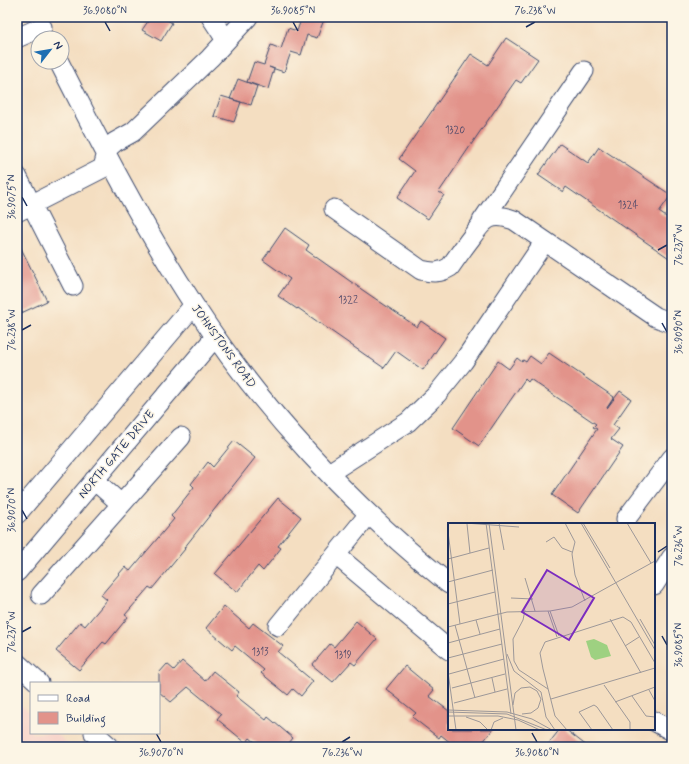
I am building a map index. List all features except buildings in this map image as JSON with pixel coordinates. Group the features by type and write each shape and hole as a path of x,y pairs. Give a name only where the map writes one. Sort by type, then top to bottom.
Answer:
{"street":[{"path":"211,17 226,40"},
{"path":"24,208 103,168 108,148 115,142 133,132 248,17"},
{"path":"17,38 42,27"},
{"name":"JOHNSTONS ROAD","path":"63,70 137,213 215,337 263,399 329,473 368,514 448,583"},
{"path":"334,209 421,270 432,273 442,271 450,267 584,71"},
{"path":"17,176 24,208 73,286"},
{"path":"482,221 492,217 504,216 514,220 656,317 672,323"},
{"path":"329,473 408,422 437,394 463,362 545,241"},
{"path":"17,514 194,305"},
{"name":"NORTH GATE DRIVE","path":"17,572 215,337"},
{"path":"41,596 181,437"},
{"path":"626,519 672,458"},
{"path":"94,480 121,504"},
{"path":"278,626 368,514"},
{"path":"336,555 448,649"},
{"path":"655,582 672,557"},
{"path":"17,663 38,682"},
{"path":"655,722 672,731"},
{"path":"95,734 110,747"}],"shaded area":[{"path":"17,702 30,712 30,734 56,734 72,747 17,747"}]}
